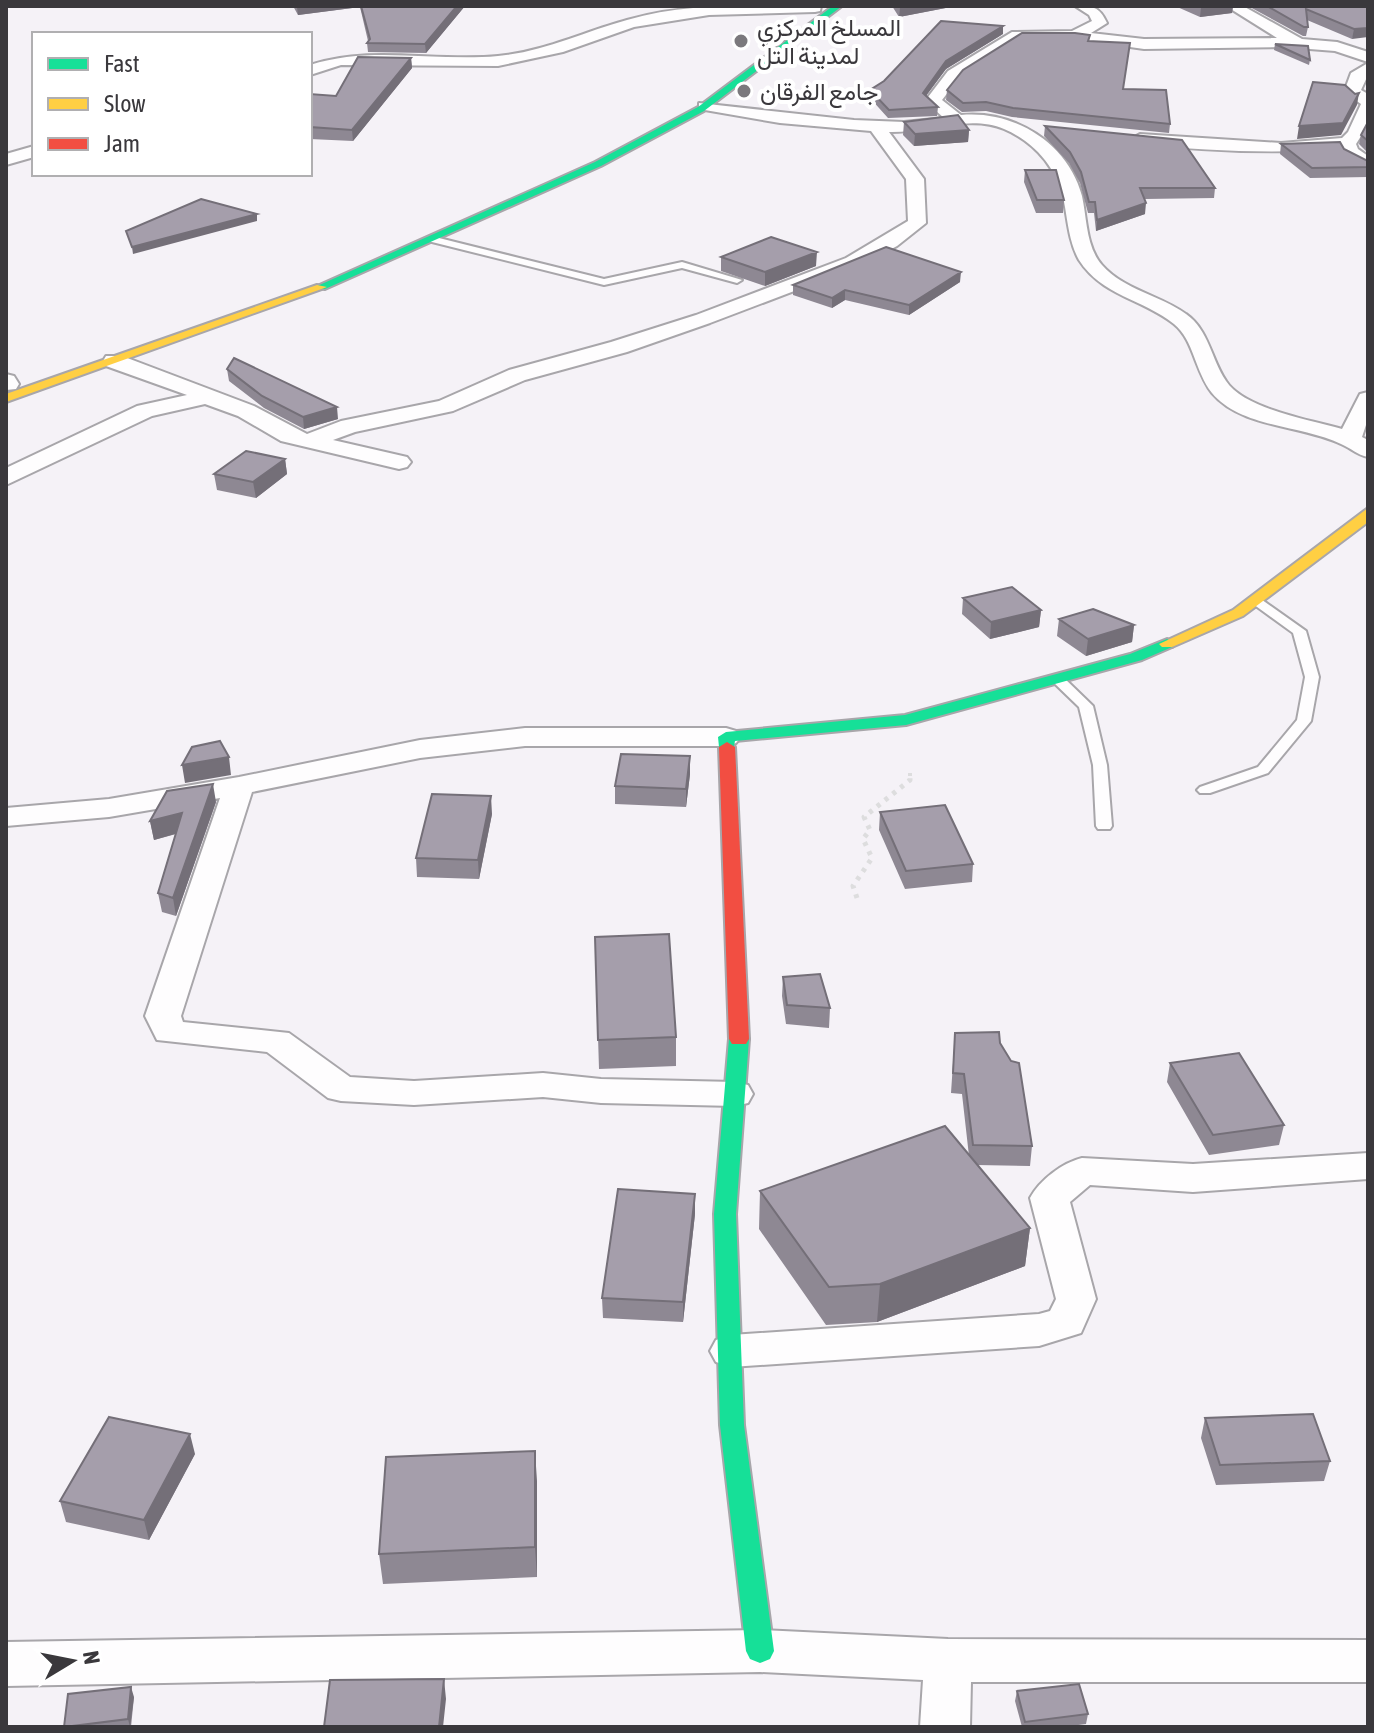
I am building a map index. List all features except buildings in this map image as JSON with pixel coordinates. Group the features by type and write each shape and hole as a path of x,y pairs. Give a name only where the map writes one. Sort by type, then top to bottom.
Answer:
{"main road":[{"path":"6,387 114,361 345,278 598,164 705,106 838,6"},
{"path":"6,387 331,269 551,170 688,100 816,7"},
{"path":"760,1651 732,1425 725,1214 740,1021 726,737 906,720 1136,657 1238,613 1258,601 1365,518 1368,512"}],"street":[{"path":"1074,35 1100,23 1095,12 1082,6"},
{"path":"1233,6 1298,43"},
{"path":"312,69 340,60 498,61 558,49 631,23 723,10 816,7"},
{"path":"957,120 933,101 954,74 1017,35 1074,35 1144,44 1298,43 1337,47 1368,57"},
{"path":"1337,47 1368,42"},
{"path":"1123,137 1212,146 1281,148 1347,143 1356,134 1368,103 1352,92 1357,76 1368,68"},
{"path":"705,106 790,120 876,126 929,127 965,118 1041,128"},
{"path":"1010,125 1037,142 1061,168 1072,193 1088,259 1112,283 1183,322 1197,340 1216,383 1228,396 1359,445 1358,415 1368,399"},
{"path":"308,441 349,426 445,406 517,375 689,324 853,262 890,242 917,223 920,198 918,182 876,126"},
{"path":"1347,143 1350,152 1368,164"},
{"path":"6,160 32,152"},
{"path":"114,361 246,411 289,436 399,462"},
{"path":"6,478 145,411 207,397"},
{"path":"6,817 109,808 239,786 420,749 525,737 726,737"},
{"path":"239,786 163,1016 170,1032 276,1041 341,1089 414,1093 543,1085 601,1091 735,1094"},
{"path":"731,1351 1039,1330 1066,1322 1076,1299 1049,1198 1082,1171 1193,1178 1368,1166"},
{"path":"6,1664 760,1651 948,1660 1368,1661"},
{"path":"945,1727 948,1660"}],"lane":[{"path":"431,239 604,282 682,265 737,280"},
{"path":"1205,790 1263,770 1304,721 1312,677 1299,631 1258,601"},
{"path":"1058,680 1086,706 1100,765 1104,826"}],"path":[{"path":"857,898 853,886 872,858 863,839 870,830 864,817 910,780 910,773"}],"traffic: fast":[{"path":"321,287 598,164 701,109 838,6"},
{"path":"727,747 726,737 906,720 1136,657 1167,644"},
{"path":"739,1039 725,1214 732,1425 760,1651"}],"traffic: slow":[{"path":"6,398 321,287"},
{"path":"1167,644 1238,613 1365,518 1368,512"}],"traffic: jam":[{"path":"727,747 739,1039"}],"place":[{"name":"المسلخ المركزي لمدينة التل","path":"741,41"},
{"name":"جامع الفرقان","path":"744,91"}]}
